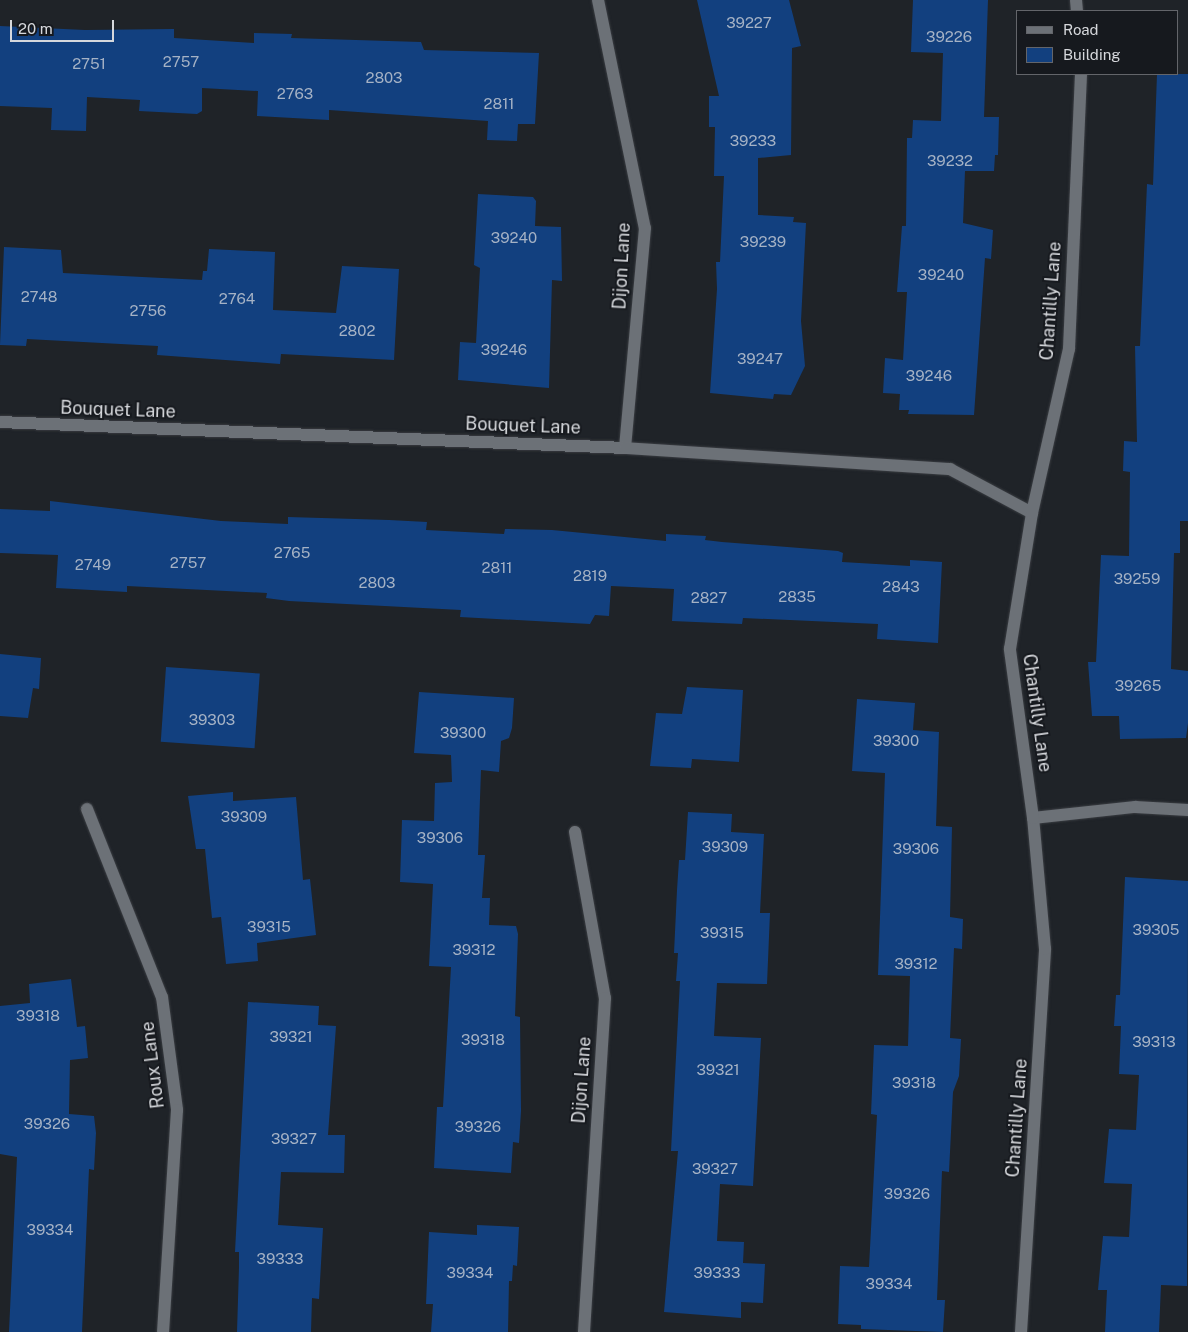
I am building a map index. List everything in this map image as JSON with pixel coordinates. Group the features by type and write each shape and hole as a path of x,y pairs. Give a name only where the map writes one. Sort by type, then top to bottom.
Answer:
{"street":[{"name":"Dijon Lane","path":"598,0 645,228 625,448"},
{"name":"Chantilly Lane","path":"1021,1332 1045,949 1033,818 1010,649 1032,514 1069,350 1081,75"},
{"name":"Bouquet Lane","path":"0,422 625,448 950,469 1032,514"},
{"path":"1033,818 1135,807 1188,810"},
{"name":"Roux Lane","path":"87,809 162,997 177,1110 163,1332"},
{"name":"Dijon Lane","path":"575,832 605,998 584,1332"}],"building":[{"path":"697,0 789,0 801,46 792,48 791,155 758,158 758,215 794,217 793,222 806,223 801,321 805,366 791,395 774,394 773,399 710,393 717,289 716,262 720,262 724,176 714,176 715,127 709,127 709,96 719,96"},
{"path":"913,0 988,0 984,117 999,117 998,155 995,155 994,171 965,171 963,223 993,230 991,259 985,258 974,415 908,414 909,410 899,410 900,394 883,393 885,358 903,360 907,292 897,292 902,226 906,226 907,138 912,138 913,120 941,121 943,53 911,52"},
{"path":"0,26 85,30 174,29 174,38 254,43 254,33 292,34 291,38 421,42 424,50 539,53 535,124 518,124 517,141 487,140 488,121 329,110 329,120 257,116 258,91 202,88 202,111 197,114 139,111 140,100 87,97 86,131 51,130 52,108 0,106"},
{"path":"1188,74 1188,521 1180,521 1180,553 1174,553 1171,669 1188,671 1188,723 1186,738 1120,739 1119,716 1092,716 1088,662 1096,662 1101,555 1129,556 1130,472 1123,471 1124,441 1137,442 1135,346 1140,346 1147,184 1153,185 1157,75"},
{"path":"478,194 533,197 536,201 535,226 561,227 562,281 552,280 549,388 458,380 460,342 476,343 480,268 474,265"},
{"path":"4,247 61,250 63,273 202,280 203,271 207,271 209,249 275,252 273,310 336,313 342,266 399,269 394,360 281,354 280,364 157,355 158,346 27,339 26,346 0,345"},
{"path":"50,501 221,521 288,524 288,517 389,520 427,522 426,530 504,534 505,529 552,530 666,541 666,534 706,536 705,540 722,542 838,551 843,553 842,562 910,566 910,560 942,562 938,643 877,639 878,624 743,618 742,624 672,621 674,589 611,586 609,616 595,615 590,624 460,617 461,610 289,601 266,598 267,593 127,586 127,592 56,588 58,555 0,553 0,509 50,511"},
{"path":"0,654 41,658 39,689 33,688 28,718 0,716"},
{"path":"166,667 260,674 255,748 161,742"},
{"path":"687,687 743,690 739,762 692,759 691,768 650,766 656,713 682,714"},
{"path":"419,692 514,698 512,728 509,738 501,741 499,772 481,770 478,855 485,855 482,898 490,898 489,925 516,926 518,934 515,1016 520,1017 521,1111 519,1143 513,1142 511,1173 434,1168 437,1107 443,1107 451,967 429,966 433,884 400,882 402,820 434,821 435,783 452,782 451,755 414,753"},
{"path":"857,699 915,703 913,730 939,732 936,826 952,827 950,917 963,919 962,949 954,948 950,1038 961,1039 959,1076 953,1092 949,1172 942,1171 937,1300 945,1300 943,1332 861,1329 861,1325 838,1324 840,1266 869,1267 877,1115 871,1114 874,1045 908,1046 910,976 878,975 885,773 852,771"},
{"path":"233,792 233,801 296,797 303,880 310,879 316,935 257,943 258,961 226,964 221,917 212,918 205,849 196,849 188,796"},
{"path":"688,812 732,814 731,832 764,834 760,913 770,913 767,984 717,983 714,1036 761,1038 753,1186 720,1184 717,1241 744,1242 743,1263 765,1264 763,1303 741,1302 741,1318 664,1312 678,1151 671,1151 680,981 676,981 678,953 674,953 677,890 679,860 685,860"},
{"path":"1125,877 1188,881 1187,1286 1161,1285 1159,1332 1105,1332 1107,1290 1098,1290 1103,1236 1129,1237 1132,1184 1104,1183 1109,1129 1136,1130 1139,1075 1119,1074 1121,1026 1114,1026 1116,995 1120,995"},
{"path":"71,979 77,1027 85,1026 88,1058 70,1060 69,1114 94,1116 96,1133 94,1170 89,1169 82,1332 9,1332 17,1157 0,1154 0,1006 30,1003 29,984"},
{"path":"248,1002 319,1006 318,1025 336,1026 328,1135 345,1135 344,1173 281,1172 278,1225 323,1228 319,1299 312,1298 311,1332 237,1332 239,1252 235,1252"},
{"path":"477,1225 519,1227 517,1266 513,1265 512,1281 509,1281 508,1332 431,1332 433,1304 426,1304 429,1232 477,1235"}]}
